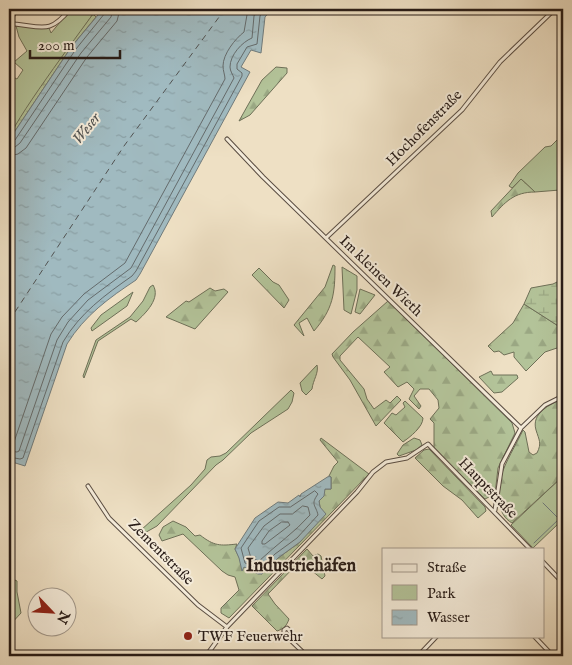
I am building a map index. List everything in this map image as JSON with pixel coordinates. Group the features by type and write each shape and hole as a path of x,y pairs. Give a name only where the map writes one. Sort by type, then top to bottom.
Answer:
{"street":[{"path":"16,9 9,23 52,26 70,9"},
{"name":"Hochofenstraße","path":"326,238 462,110 500,62 555,9"},
{"name":"Im kleinen Wieth","path":"228,140 265,179 521,428"},
{"path":"495,511 502,464 521,428 545,405 563,396"},
{"name":"Hauptstraße","path":"227,627 357,492 373,472 386,462 407,458 428,444 529,548"},
{"name":"Zementstraße","path":"88,486 110,518 191,598 227,627"},
{"path":"544,563 563,583"},
{"path":"206,656 227,627"},
{"path":"418,656 435,638"},
{"path":"536,638 553,656"},
{"path":"289,639 307,656"}],"green space":[{"path":"71,9 84,9 93,14 9,135 9,75 17,79 23,70 14,62 27,51 19,37 16,26 49,28 51,33"},
{"path":"93,14 96,17 72,46 9,140 20,117 32,99"},
{"path":"276,67 287,68 287,73 250,115 239,121 262,80"},
{"path":"563,134 563,193 560,190 535,192 521,179 512,188 509,186 518,173 545,147 551,146"},
{"path":"521,179 535,192 528,192 510,199 492,217 491,211"},
{"path":"333,265 335,266 332,301 325,316 314,331 307,318 299,323 304,336 294,325 325,287"},
{"path":"342,267 357,276 357,290 351,314 344,310"},
{"path":"259,268 273,282 279,285 289,300 284,308 252,275"},
{"path":"563,279 563,329 524,304 531,288 553,284"},
{"path":"153,285 155,290 154,300 144,314 136,322 131,319 98,341 84,378 83,376 96,340 130,317"},
{"path":"210,288 215,291 224,289 228,292 195,329 166,317 186,301 189,302"},
{"path":"360,289 375,295 360,314 355,312"},
{"path":"133,292 127,306 92,331 91,328 101,315"},
{"path":"388,301 512,423 515,433 498,468 495,494 485,499 434,448 434,423 430,419 439,408 438,400 429,389 420,389 414,396 421,406 419,409 409,399 414,389 407,382 398,387 384,372 390,367 358,337 340,356 340,360 364,389 367,399 374,409 386,400 390,403 397,396 401,400 376,426 350,380 333,357 332,354 353,332"},
{"path":"524,304 563,329 563,346 545,352 526,371 514,357 514,352 504,355 499,351 494,352 488,346 513,323"},
{"path":"317,365 312,389 306,395 302,391 300,383"},
{"path":"491,371 493,375 517,375 518,378 502,392 494,393 479,377"},
{"path":"291,390 294,393 288,409 251,433 216,465 157,526 139,535 141,530 191,485 205,469 207,460 226,453"},
{"path":"563,399 563,476 512,523 503,515 499,503 500,483 505,466 523,430 529,452 533,455 537,453 540,444 535,424 536,419 547,407"},
{"path":"405,401 423,418 419,428 403,442 384,423 392,413 396,415 405,407 403,403"},
{"path":"321,438 369,474 229,618 221,613 221,608 239,590 235,577 222,571 183,534 162,541 159,535 163,527 173,521 186,527 195,536 200,535 213,543 222,545 237,544 235,549 244,567 262,574 278,558 300,542 320,507 319,501 325,489 331,489 331,477 329,476 338,462 320,440"},
{"path":"414,438 420,440 422,445 416,450 399,456 397,454 403,445"},
{"path":"429,449 485,507 486,511 478,518 462,500 443,486 415,458 424,450"},
{"path":"563,476 563,529 558,524 533,548 511,525"},
{"path":"307,549 313,556 318,554 321,556 325,576 322,579 300,561 268,594 289,619 282,629 277,631 252,606"},
{"path":"15,580 17,581 21,613 9,626 9,599"}],"water":[{"name":"Weser","path":"103,9 272,9 265,17 261,53 251,50 241,67 250,72 140,274 136,280 90,316 67,344 25,466 9,461 9,367 11,362 9,358 9,140 72,46"},
{"path":"329,476 331,477 331,489 325,489 324,496 319,501 320,507 326,514 300,542 278,558 262,574 244,567 242,571 235,549 255,518 278,502 288,503 299,495 300,497 301,494"}],"waterway":[{"path":"543,503 563,523"},
{"path":"534,543 559,519"}],"ferry route":[{"path":"9,321 124,146 225,9"}],"place":[{"name":"TWF Feuerwehr","path":"188,636"}],"district":[{"name":"Industriehäfen","path":"301,566"}]}
